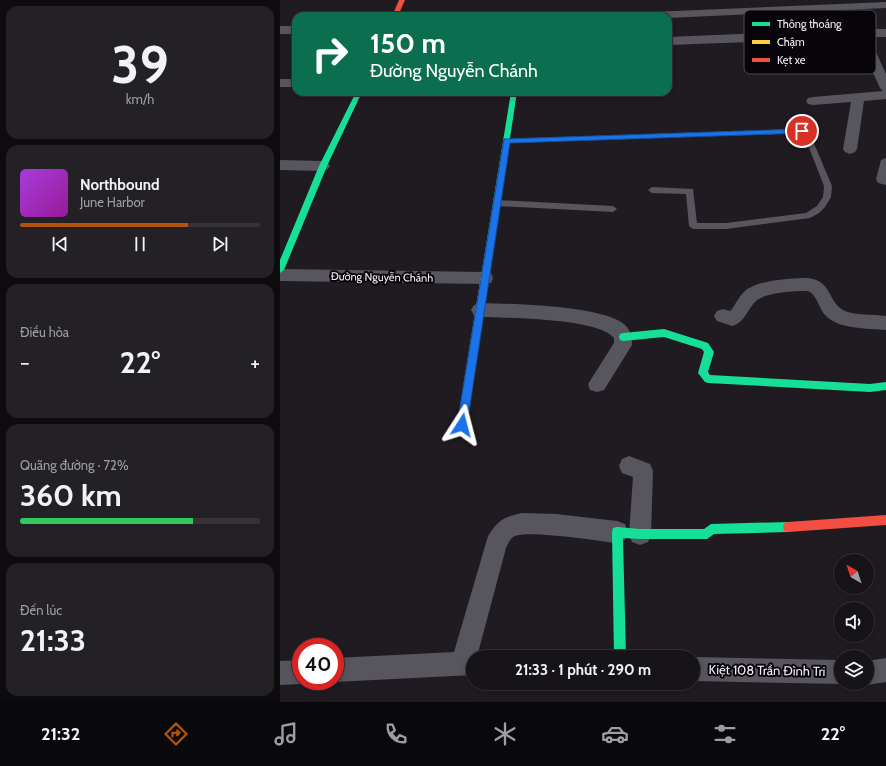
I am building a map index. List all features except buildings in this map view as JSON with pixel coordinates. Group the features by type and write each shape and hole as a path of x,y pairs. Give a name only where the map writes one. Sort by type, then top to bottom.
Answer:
{"street":[{"path":"397,12 402,0"},
{"path":"705,0 710,13 731,39"},
{"path":"776,10 886,5"},
{"path":"672,14 744,11"},
{"path":"280,30 292,30"},
{"path":"876,32 886,32"},
{"path":"672,41 744,38"},
{"path":"876,66 886,88"},
{"path":"280,83 292,83"},
{"path":"813,101 886,95"},
{"path":"280,270 323,166 357,96"},
{"path":"462,425 513,96"},
{"path":"850,149 858,98"},
{"path":"506,141 802,131"},
{"path":"886,163 883,179 886,180"},
{"path":"280,165 323,166"},
{"name":"Đường Nguyễn Chánh","path":"280,275 485,278"},
{"path":"723,316 732,318 738,316 753,294 772,288 804,284 813,285 818,289 826,305 840,316 848,319 886,323"},
{"path":"480,310 540,313 597,320 618,330 624,337 623,345 597,384"},
{"path":"624,337 664,333 705,346 709,352 703,373 708,379 870,388 886,386"},
{"path":"629,466 642,471 640,534"},
{"path":"471,650 496,544 503,532 511,526 522,524 556,525 640,534 707,534 711,529 788,527 886,520"},
{"path":"617,532 620,650"},
{"path":"344,670 466,663"},
{"name":"Kiệt 108 Trần Đình Tri","path":"700,669 834,672"},
{"path":"874,672 886,670"},
{"path":"280,673 292,672"}],"lane":[{"path":"652,190 690,191 693,226 726,226 807,216 816,212 822,206 828,194 828,186 807,134 802,131"},
{"path":"497,203 613,209"}],"traffic: fast":[{"path":"280,270 323,166 357,96"},
{"path":"486,270 513,96"},
{"path":"623,337 664,333 705,346 709,352 703,373 708,379 870,388 886,386"},
{"path":"620,650 617,532 640,534 707,534 711,529 788,527"}],"traffic: slow":[{"path":"506,141 802,131"},
{"path":"462,425 486,270"}],"traffic: jam":[{"path":"397,12 402,0"},
{"path":"788,527 886,520"}],"route":[{"path":"462,425 506,141 802,131"}]}
